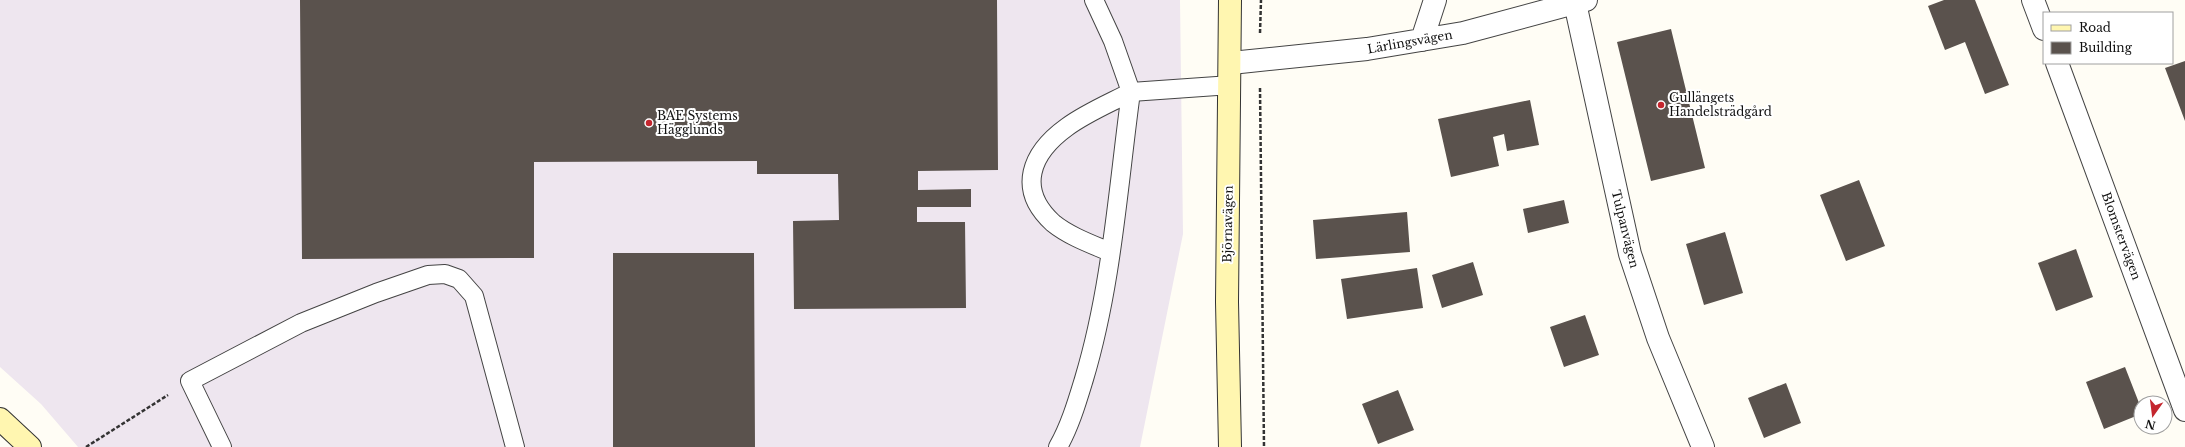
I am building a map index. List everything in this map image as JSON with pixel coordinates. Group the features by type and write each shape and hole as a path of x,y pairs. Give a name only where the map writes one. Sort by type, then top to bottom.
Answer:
{"main road":[{"name":"Björnavägen","path":"1230,0 1231,85 1227,302 1230,447"},
{"path":"0,419 30,447"}],"street":[{"path":"1422,40 1435,0"},
{"path":"2033,0 2043,26"},
{"name":"Lärlingsvägen","path":"1230,63 1367,49 1463,33 1580,1"},
{"name":"Tulpanvägen","path":"1580,1 1630,254 1658,338 1703,447"},
{"name":"Blomstervägen","path":"2057,64 2185,410"}],"lane":[{"path":"1058,447 1076,403 1090,357 1104,294 1131,92 1113,41 1094,0"},
{"path":"1110,252 1082,241 1054,223 1040,209 1033,194 1031,178 1036,160 1049,142 1068,126 1131,92 1231,85"},
{"path":"222,447 190,381 301,323 376,292 420,278 445,274 459,279 474,296 515,447"}],"path":[{"path":"1261,0 1260,59 1264,447"},
{"path":"86,447 190,381"}],"shaded area":[{"path":"0,0 1180,0 1183,234 1140,447 78,447 41,404 0,367"}],"building":[{"name":"BAE Systems Hägglunds","path":"300,0 997,0 998,170 918,171 918,190 971,189 971,207 917,207 917,222 965,222 966,308 794,309 793,221 839,220 838,174 757,174 757,161 534,162 534,258 302,259"},
{"path":"1944,0 1975,0 2009,85 1985,94 1965,42 1945,50 1928,6"},
{"name":"Gullängets Handelsträdgård","path":"1671,29 1705,168 1651,181 1617,42"},
{"path":"2185,61 2185,121 2165,68"},
{"path":"1530,100 1539,145 1507,151 1504,134 1493,137 1499,166 1451,177 1438,119"},
{"path":"1859,180 1885,246 1846,261 1820,195"},
{"path":"1564,200 1569,223 1528,233 1523,209"},
{"path":"1407,212 1410,252 1316,259 1313,220"},
{"path":"1725,232 1743,293 1704,305 1686,244"},
{"path":"2076,249 2093,297 2056,311 2038,263"},
{"path":"613,253 754,253 755,447 613,447"},
{"path":"1473,262 1483,295 1442,308 1432,275"},
{"path":"1417,268 1423,308 1347,319 1341,279"},
{"path":"1585,315 1599,355 1564,367 1550,327"},
{"path":"2125,367 2136,395 2133,395 2133,417 2104,429 2086,382"},
{"path":"1786,383 1801,423 1764,438 1748,398"},
{"path":"1398,390 1414,430 1378,444 1362,404"}],"place":[{"name":"Gullängets Handelsträdgård","path":"1661,105"},
{"name":"BAE Systems Hägglunds","path":"649,123"}]}
